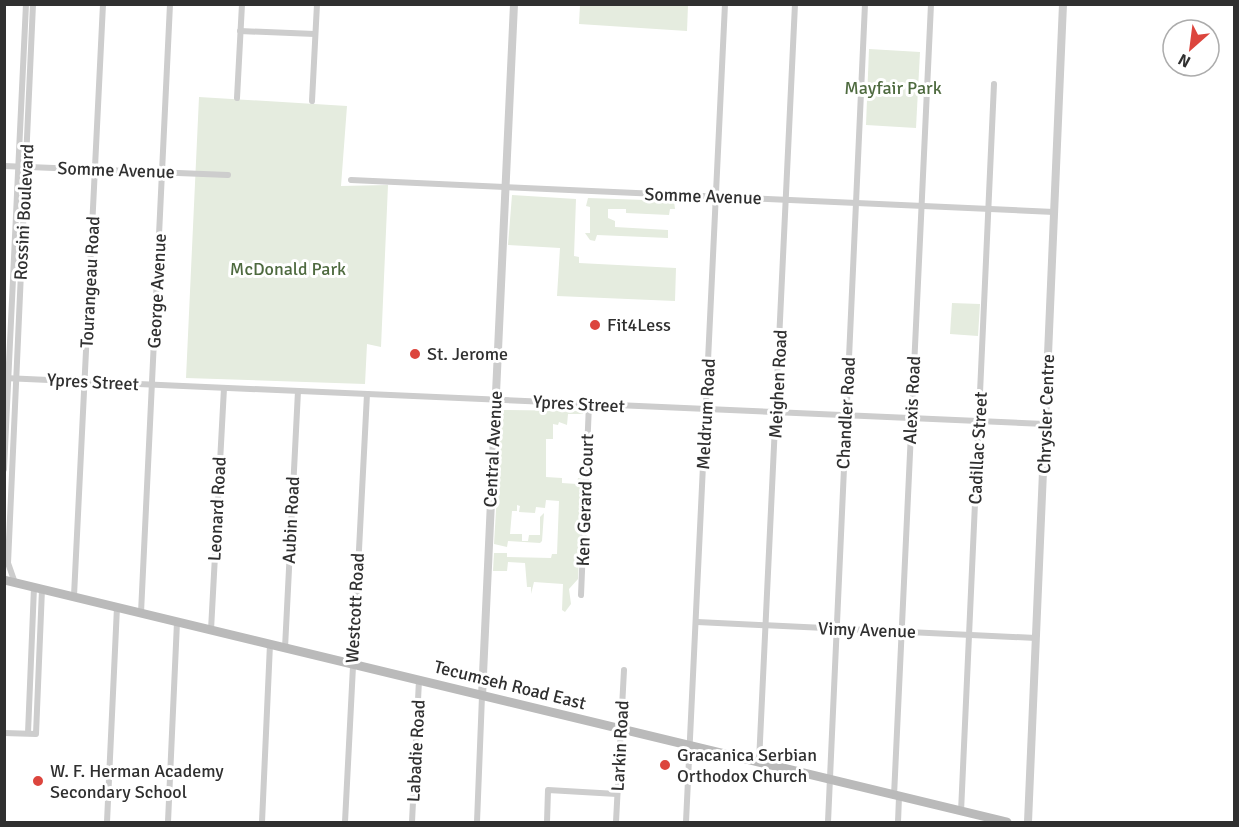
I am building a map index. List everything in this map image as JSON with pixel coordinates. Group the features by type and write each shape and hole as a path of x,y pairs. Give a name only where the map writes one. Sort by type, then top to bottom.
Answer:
{"main road":[{"name":"Tecumseh Road East","path":"4,580 830,779 964,816 1007,822"}],"street":[{"name":"Rossini Boulevard","path":"4,469 6,379 26,4"},
{"name":"Rossini Boulevard","path":"15,583 6,563 33,4"},
{"name":"Tourangeau Road","path":"74,596 103,4"},
{"name":"George Avenue","path":"141,613 170,4"},
{"path":"237,98 242,4"},
{"path":"312,101 317,4"},
{"name":"Central Avenue","path":"477,822 514,4"},
{"name":"Meldrum Road","path":"686,822 725,4"},
{"name":"Meighen Road","path":"759,762 795,4"},
{"name":"Chandler Road","path":"828,822 865,4"},
{"name":"Alexis Road","path":"898,822 902,632 931,4"},
{"name":"Chrysler Centre","path":"1028,822 1063,4"},
{"path":"240,31 315,34"},
{"name":"Cadillac Street","path":"964,816 969,635 994,84"},
{"name":"Somme Avenue","path":"4,166 228,175"},
{"name":"Somme Avenue","path":"351,180 1054,212"},
{"name":"Ypres Street","path":"6,379 1045,424"},
{"name":"Leonard Road","path":"211,630 224,388"},
{"name":"Aubin Road","path":"285,648 298,391"},
{"name":"Westcott Road","path":"345,822 367,394"},
{"name":"Ken Gerard Court","path":"581,595 589,404"},
{"path":"28,733 32,633 38,588"},
{"path":"4,733 36,734 40,633 38,588"},
{"path":"107,822 117,607"},
{"path":"168,822 177,622"},
{"name":"Vimy Avenue","path":"697,622 1036,638"},
{"path":"32,633 40,633"},
{"path":"262,822 270,644"},
{"name":"Larkin Road","path":"616,822 624,670"},
{"name":"Labadie Road","path":"412,822 419,680"},
{"path":"547,822 548,790 617,794"}],"green space":[{"path":"580,5 688,5 687,31 579,24"},
{"name":"Mayfair Park","path":"869,49 920,52 916,128 866,125"},
{"name":"McDonald Park","path":"199,97 347,106 341,186 388,185 381,347 367,344 365,384 186,378"},
{"path":"512,195 576,199 574,256 579,257 579,263 676,268 675,301 557,296 560,248 508,245"},
{"path":"588,198 674,201 675,209 670,209 669,215 626,213 626,209 608,209 608,218 615,221 615,227 668,230 668,238 597,235 595,241 590,240 585,233 590,233 590,207 586,206"},
{"path":"952,303 980,304 978,336 950,334"},
{"path":"502,410 583,411 583,414 568,414 567,425 559,422 558,425 553,424 553,439 546,439 546,477 562,478 562,483 577,484 578,478 583,479 578,579 569,589 571,604 565,612 562,610 563,584 534,582 531,594 531,587 527,587 525,563 508,562 507,571 493,571 494,553 507,553 507,557 551,558 552,554 557,554 559,501 546,500 545,508 536,507 535,513 519,512 520,506 517,505 517,511 512,511 510,534 522,534 522,541 528,541 529,535 540,535 540,517 544,513 540,543 508,541 507,547 494,544"}],"place":[{"name":"Fit4Less","path":"595,325"},
{"name":"St. Jerome","path":"415,354"},
{"name":"Gracanica Serbian Orthodox Church","path":"665,765"},
{"name":"W. F. Herman Academy Secondary School","path":"38,781"}]}
